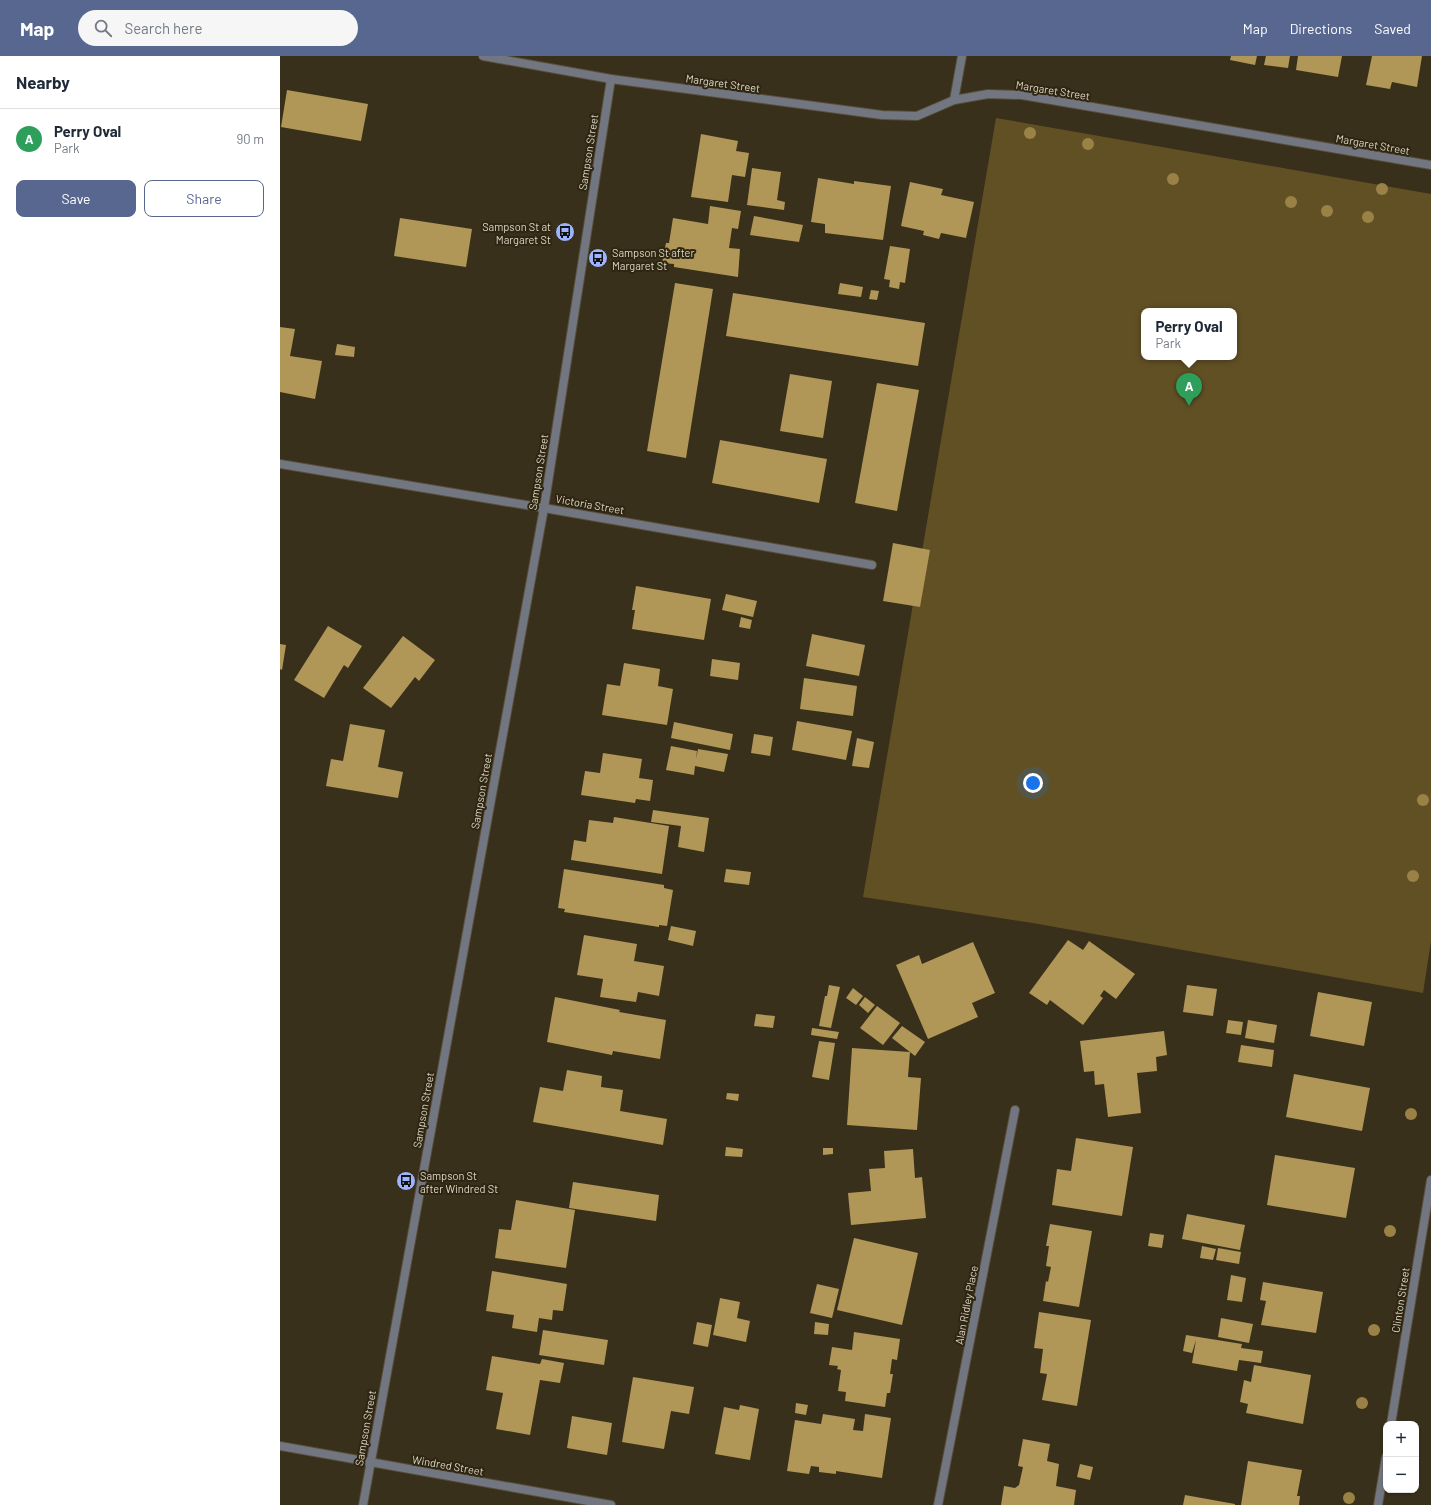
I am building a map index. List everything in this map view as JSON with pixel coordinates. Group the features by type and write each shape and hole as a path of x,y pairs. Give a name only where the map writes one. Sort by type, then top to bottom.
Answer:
{"street":[{"name":"Margaret Street","path":"483,56 611,79 882,115 917,116 954,100 988,94 1022,94 1431,165"},
{"path":"954,100 962,56"},
{"name":"Sampson Street","path":"363,1505 544,508 611,79"},
{"name":"Victoria Street","path":"280,464 872,565"},
{"name":"Alan Ridley Place","path":"938,1505 1015,1110"},
{"name":"Clinton Street","path":"1391,1421 1431,1180"},
{"name":"Windred Street","path":"280,1446 611,1505"},
{"path":"1378,1505 1383,1475"}],"shaded area":[{"path":"996,118 1431,194 1431,941 1423,993 1033,923 863,897"}],"building":[{"path":"1231,56 1257,56 1255,65 1230,60"},
{"path":"1266,56 1290,56 1288,68 1264,65"},
{"path":"1298,56 1342,56 1338,77 1296,70"},
{"path":"1372,56 1422,56 1417,87 1392,82 1390,89 1366,85"},
{"path":"287,90 368,104 361,141 281,127"},
{"path":"701,134 738,141 736,151 749,153 745,177 732,175 728,202 691,197"},
{"path":"752,168 781,172 777,200 785,202 784,210 747,205"},
{"path":"818,178 854,184 854,181 891,186 883,240 825,233 825,224 811,222"},
{"path":"910,182 943,189 941,195 974,202 966,238 941,233 939,239 923,235 924,231 901,226"},
{"path":"710,206 741,211 738,229 732,228 729,248 740,249 738,277 674,267 674,264 662,263 666,243 669,243 673,218 708,224"},
{"path":"754,216 803,225 799,242 750,235"},
{"path":"400,218 472,229 466,267 394,256"},
{"path":"890,246 910,249 905,283 900,282 899,289 889,287 890,280 884,279"},
{"path":"675,283 713,289 686,458 647,451"},
{"path":"840,283 863,287 861,297 838,294"},
{"path":"871,290 879,291 877,300 869,299"},
{"path":"733,293 925,323 918,366 726,336"},
{"path":"280,327 295,329 290,356 322,361 315,399 280,392"},
{"path":"337,344 355,347 354,357 335,355"},
{"path":"790,374 832,381 823,438 780,431"},
{"path":"877,383 919,390 897,511 855,503"},
{"path":"720,440 827,459 819,503 712,483"},
{"path":"893,543 930,550 920,607 883,601"},
{"path":"636,586 711,599 704,640 632,629 635,610 632,610"},
{"path":"726,594 757,601 753,617 722,610"},
{"path":"741,617 752,620 750,629 739,627"},
{"path":"328,626 362,646 348,668 344,665 324,698 294,680"},
{"path":"812,634 865,645 859,676 806,666"},
{"path":"403,636 435,660 419,681 415,677 391,708 363,688"},
{"path":"280,644 286,645 282,670 280,669"},
{"path":"712,659 740,663 738,680 710,676"},
{"path":"624,663 660,669 658,686 673,689 667,725 602,715 607,684 620,686"},
{"path":"804,678 857,686 853,716 800,709"},
{"path":"797,721 852,731 846,760 792,750"},
{"path":"674,722 733,734 730,750 671,738"},
{"path":"350,724 385,730 378,767 403,772 398,798 326,786 331,759 343,761"},
{"path":"754,734 773,737 770,756 751,753"},
{"path":"857,738 874,742 869,768 852,766"},
{"path":"671,746 697,751 696,759 698,749 728,754 724,772 695,766 694,775 666,770"},
{"path":"603,753 642,759 639,778 653,780 650,801 636,799 635,803 581,795 585,771 600,773"},
{"path":"653,810 709,818 704,852 678,847 681,826 651,822"},
{"path":"614,817 669,826 662,874 571,860 574,840 586,842 589,820 613,823"},
{"path":"564,869 664,885 664,888 673,890 667,926 659,925 659,927 564,912 565,909 558,908"},
{"path":"726,869 751,872 749,885 724,882"},
{"path":"671,926 696,931 693,946 668,940"},
{"path":"584,935 637,944 634,961 664,966 659,996 638,992 636,1002 600,997 603,979 577,975"},
{"path":"1068,940 1083,950 1089,941 1135,974 1116,999 1104,990 1100,996 1103,998 1083,1025 1050,1000 1047,1005 1029,993"},
{"path":"973,942 995,993 972,1003 978,1017 928,1039 896,965 919,955 922,964"},
{"path":"829,985 840,987 831,1028 819,1026 825,996 827,996"},
{"path":"1187,985 1217,989 1213,1016 1183,1012"},
{"path":"853,988 863,996 856,1005 846,998"},
{"path":"1318,992 1372,1002 1364,1046 1310,1036"},
{"path":"555,997 620,1010 619,1012 666,1020 660,1059 613,1051 612,1055 547,1042"},
{"path":"865,997 875,1005 868,1013 859,1005"},
{"path":"877,1006 900,1023 883,1045 860,1028"},
{"path":"756,1014 775,1016 773,1028 754,1026"},
{"path":"1228,1020 1243,1022 1241,1035 1226,1033"},
{"path":"1248,1020 1277,1025 1274,1043 1245,1038"},
{"path":"902,1026 925,1042 915,1056 892,1038"},
{"path":"812,1028 839,1032 837,1039 811,1035"},
{"path":"1164,1031 1167,1055 1156,1057 1157,1071 1137,1073 1141,1113 1108,1117 1104,1084 1095,1085 1094,1071 1084,1072 1080,1041"},
{"path":"819,1041 835,1043 829,1080 812,1077"},
{"path":"1241,1045 1274,1050 1272,1067 1238,1062"},
{"path":"852,1048 910,1052 908,1077 921,1078 917,1130 847,1125"},
{"path":"567,1070 602,1076 601,1087 623,1090 620,1111 667,1119 663,1145 533,1122 540,1087 563,1091"},
{"path":"1294,1074 1370,1088 1362,1131 1286,1117"},
{"path":"727,1093 739,1094 738,1101 726,1099"},
{"path":"1076,1138 1133,1147 1122,1216 1052,1205 1057,1169 1071,1171"},
{"path":"726,1147 743,1149 742,1157 725,1156"},
{"path":"823,1148 833,1148 833,1154 823,1155"},
{"path":"913,1149 915,1178 922,1177 926,1218 851,1225 848,1193 871,1191 869,1169 885,1168 884,1151"},
{"path":"1275,1155 1355,1168 1346,1218 1267,1205"},
{"path":"573,1182 659,1195 656,1221 569,1208"},
{"path":"516,1200 575,1210 566,1268 495,1258 499,1229 511,1230"},
{"path":"1187,1214 1245,1225 1240,1250 1182,1239"},
{"path":"1050,1224 1092,1231 1079,1307 1043,1301 1046,1281 1048,1282 1051,1267 1046,1266 1049,1246 1046,1246"},
{"path":"1150,1233 1164,1235 1162,1248 1148,1246"},
{"path":"854,1238 918,1253 902,1325 837,1310"},
{"path":"1202,1246 1216,1249 1213,1260 1200,1258"},
{"path":"1218,1248 1241,1252 1239,1264 1216,1260"},
{"path":"492,1271 567,1284 563,1311 553,1310 552,1320 539,1318 537,1332 512,1328 514,1315 486,1311"},
{"path":"1231,1275 1246,1278 1242,1302 1227,1300"},
{"path":"1263,1282 1323,1292 1316,1333 1261,1325 1266,1301 1260,1300"},
{"path":"817,1284 839,1289 832,1318 810,1313"},
{"path":"720,1298 740,1302 737,1318 750,1321 746,1342 713,1335"},
{"path":"1039,1312 1091,1320 1077,1406 1042,1400 1047,1374 1040,1373 1043,1349 1034,1348"},
{"path":"1221,1318 1253,1324 1249,1343 1218,1337"},
{"path":"697,1322 712,1325 708,1347 693,1344"},
{"path":"815,1322 829,1324 828,1335 814,1334"},
{"path":"543,1330 608,1340 604,1365 539,1355"},
{"path":"854,1332 900,1339 897,1360 892,1359 890,1374 893,1374 890,1393 887,1393 885,1407 845,1401 846,1392 838,1391 841,1370 837,1369 838,1366 829,1365 832,1347 852,1350"},
{"path":"1186,1335 1242,1344 1241,1348 1263,1351 1261,1363 1239,1360 1237,1371 1192,1363 1196,1340 1192,1353 1183,1351"},
{"path":"492,1356 540,1364 542,1359 564,1363 560,1383 540,1380 530,1435 496,1429 503,1393 486,1390"},
{"path":"1254,1365 1311,1375 1303,1424 1246,1413 1248,1404 1240,1402 1244,1380 1251,1382"},
{"path":"633,1377 694,1387 689,1414 671,1411 664,1449 622,1442"},
{"path":"796,1403 808,1405 806,1415 795,1413"},
{"path":"740,1405 759,1409 750,1460 715,1454 724,1407 739,1410"},
{"path":"823,1414 855,1419 853,1430 863,1431 865,1414 891,1418 882,1478 836,1471 836,1474 819,1472 819,1467 811,1466 809,1474 787,1471 795,1420 821,1424"},
{"path":"572,1416 612,1423 607,1455 567,1448"},
{"path":"1023,1439 1050,1444 1047,1461 1059,1464 1056,1486 1076,1490 1074,1505 1001,1505 1004,1486 1015,1488 1019,1485 1023,1467 1018,1466"},
{"path":"1248,1461 1302,1470 1297,1496 1300,1496 1299,1505 1241,1505"},
{"path":"1080,1464 1093,1467 1090,1480 1077,1477"},
{"path":"1185,1495 1235,1504 1235,1505 1183,1505"}],"place":[{"name":"Sampson St at Margaret St","path":"565,232"},
{"name":"Sampson St after Margaret St","path":"598,258"},
{"name":"Perry Oval","path":"1189,406"},
{"name":"Sampson St after Windred St","path":"406,1181"}]}
